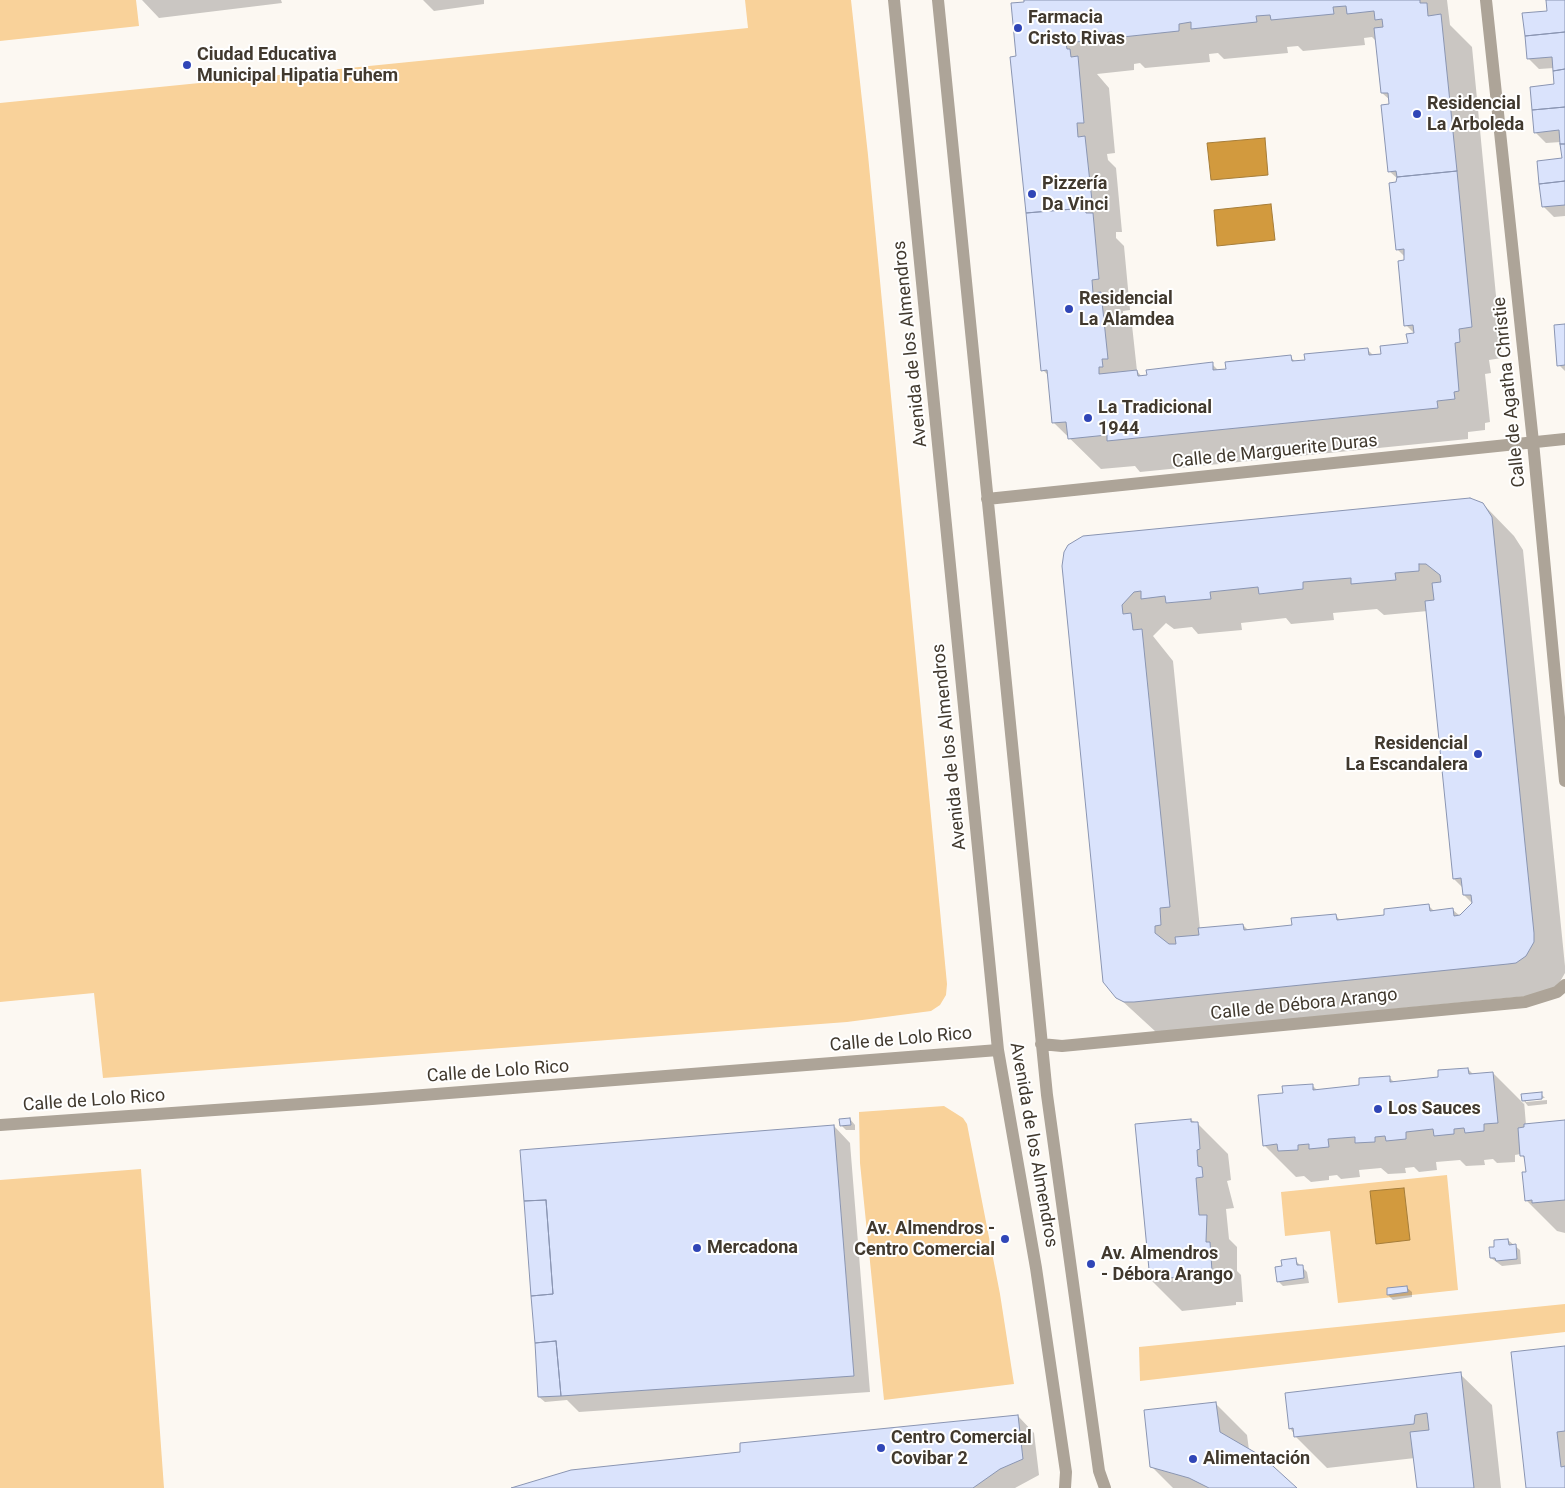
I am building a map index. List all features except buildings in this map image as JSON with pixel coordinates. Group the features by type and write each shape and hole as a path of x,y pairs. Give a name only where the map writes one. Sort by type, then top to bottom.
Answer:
{"street":[{"name":"Avenida de los Almendros","path":"894,0 998,1050 1036,1268 1066,1472 1065,1488"},
{"name":"Avenida de los Almendros","path":"938,0 1042,1044 1070,1274 1099,1472 1105,1488"},
{"name":"Calle de Agatha Christie","path":"1486,0 1533,442 1565,781"},
{"name":"Calle de Marguerite Duras","path":"988,499 1565,439"},
{"name":"Calle de Débora Arango","path":"1042,1044 1062,1046 1525,1002 1558,992 1565,985"},
{"name":"Calle de Lolo Rico","path":"0,1125 363,1100 998,1050"}],"shaded area":[{"path":"0,0 136,0 139,26 0,41"},
{"path":"745,0 851,0 868,155 947,984 946,995 940,1005 931,1011 847,1022 103,1078 94,993 0,1002 0,103 748,28"},
{"path":"1265,138 1268,175 1211,180 1207,143"},
{"path":"1271,204 1275,240 1217,246 1214,210"},
{"path":"944,1106 963,1118 967,1124 1000,1294 1014,1384 884,1400 860,1163 859,1112"},
{"path":"141,1169 164,1488 0,1488 0,1180"},
{"path":"1447,1175 1458,1290 1338,1303 1330,1231 1285,1236 1281,1192"},
{"path":"1404,1188 1410,1240 1376,1244 1370,1191"},
{"path":"1565,1304 1565,1332 1140,1381 1139,1347"}],"place":[{"name":"Farmacia Cristo Rivas","path":"1018,28"},
{"name":"Ciudad Educativa Municipal Hipatia Fuhem","path":"187,65"},
{"name":"Residencial La Arboleda","path":"1417,114"},
{"name":"Pizzería Da Vinci","path":"1032,194"},
{"name":"Residencial La Alamdea","path":"1069,309"},
{"name":"La Tradicional 1944","path":"1088,418"},
{"name":"Residencial La Escandalera","path":"1478,754"},
{"name":"Los Sauces","path":"1378,1109"},
{"name":"Av. Almendros - Centro Comercial","path":"1005,1239"},
{"name":"Mercadona","path":"697,1248"},
{"name":"Av. Almendros - Débora Arango","path":"1091,1264"},
{"name":"Centro Comercial Covibar 2","path":"881,1448"},
{"name":"Alimentación","path":"1193,1459"}]}
